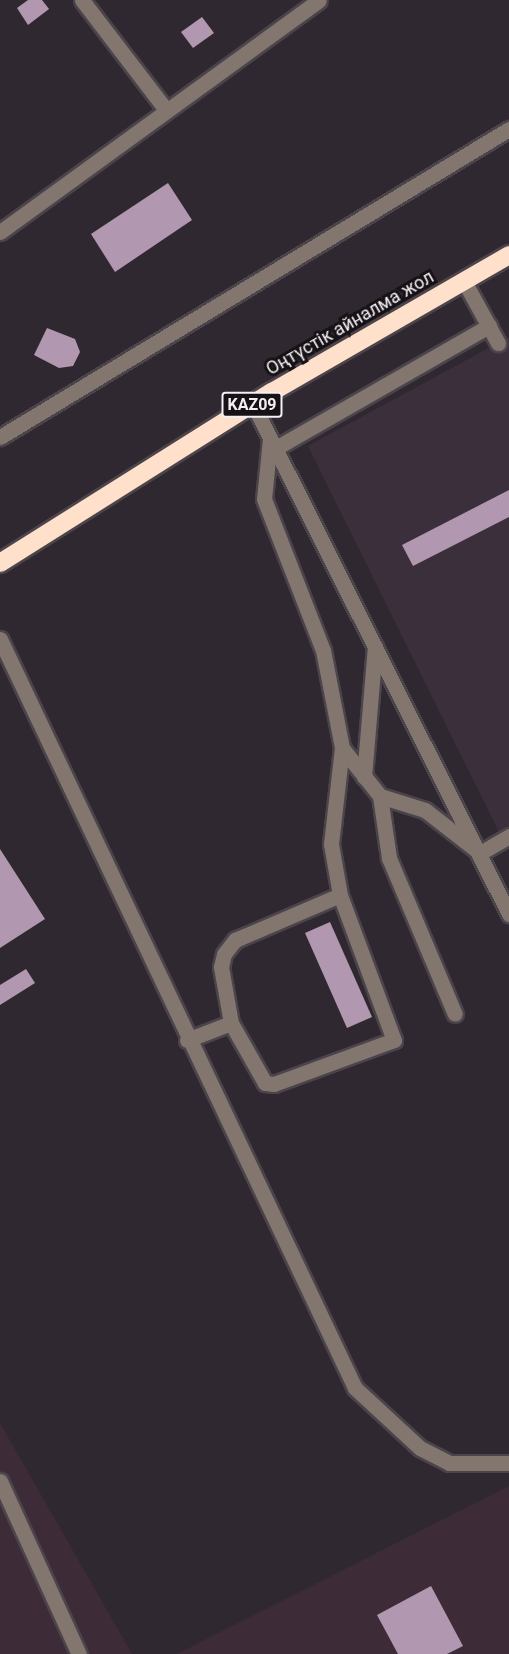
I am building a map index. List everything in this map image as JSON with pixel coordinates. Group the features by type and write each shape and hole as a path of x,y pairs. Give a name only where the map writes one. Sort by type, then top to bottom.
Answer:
{"highway":[{"name":"Оңтүстік айналма жол","path":"0,563 253,404 509,255"}],"street":[{"path":"82,0 166,110"},
{"path":"0,232 319,0"},
{"path":"0,437 509,129"},
{"path":"464,281 498,343"},
{"path":"272,444 489,326"},
{"path":"253,404 480,852 509,914"},
{"path":"272,444 264,499 323,650 342,748 331,844 340,896 394,1040 274,1084 255,1073 231,1023 221,968 235,940 340,896"},
{"path":"0,639 187,1040 355,1388 420,1448 449,1462 509,1463"},
{"path":"364,777 375,646"},
{"path":"342,748 380,796 389,858 455,1014"},
{"path":"380,796 425,810 480,852"},
{"path":"480,852 509,836"},
{"path":"187,1040 231,1023"},
{"path":"0,1481 79,1654"}],"shaded area":[{"path":"509,337 509,827 499,832 308,446"},
{"path":"0,1423 132,1654 0,1654"},
{"path":"509,1486 509,1654 177,1654"}],"building":[{"path":"28,0 42,0 49,9 28,25 17,8"},
{"path":"202,17 214,33 193,48 181,32"},
{"path":"168,183 192,220 115,272 91,234"},
{"path":"47,328 75,339 80,352 73,366 59,368 34,355"},
{"path":"509,490 509,517 413,566 402,545"},
{"path":"0,849 45,919 0,948"},
{"path":"330,922 372,1017 347,1028 305,933"},
{"path":"26,969 35,983 0,1005 0,985"},
{"path":"431,1586 463,1646 447,1654 398,1654 377,1615"}]}
